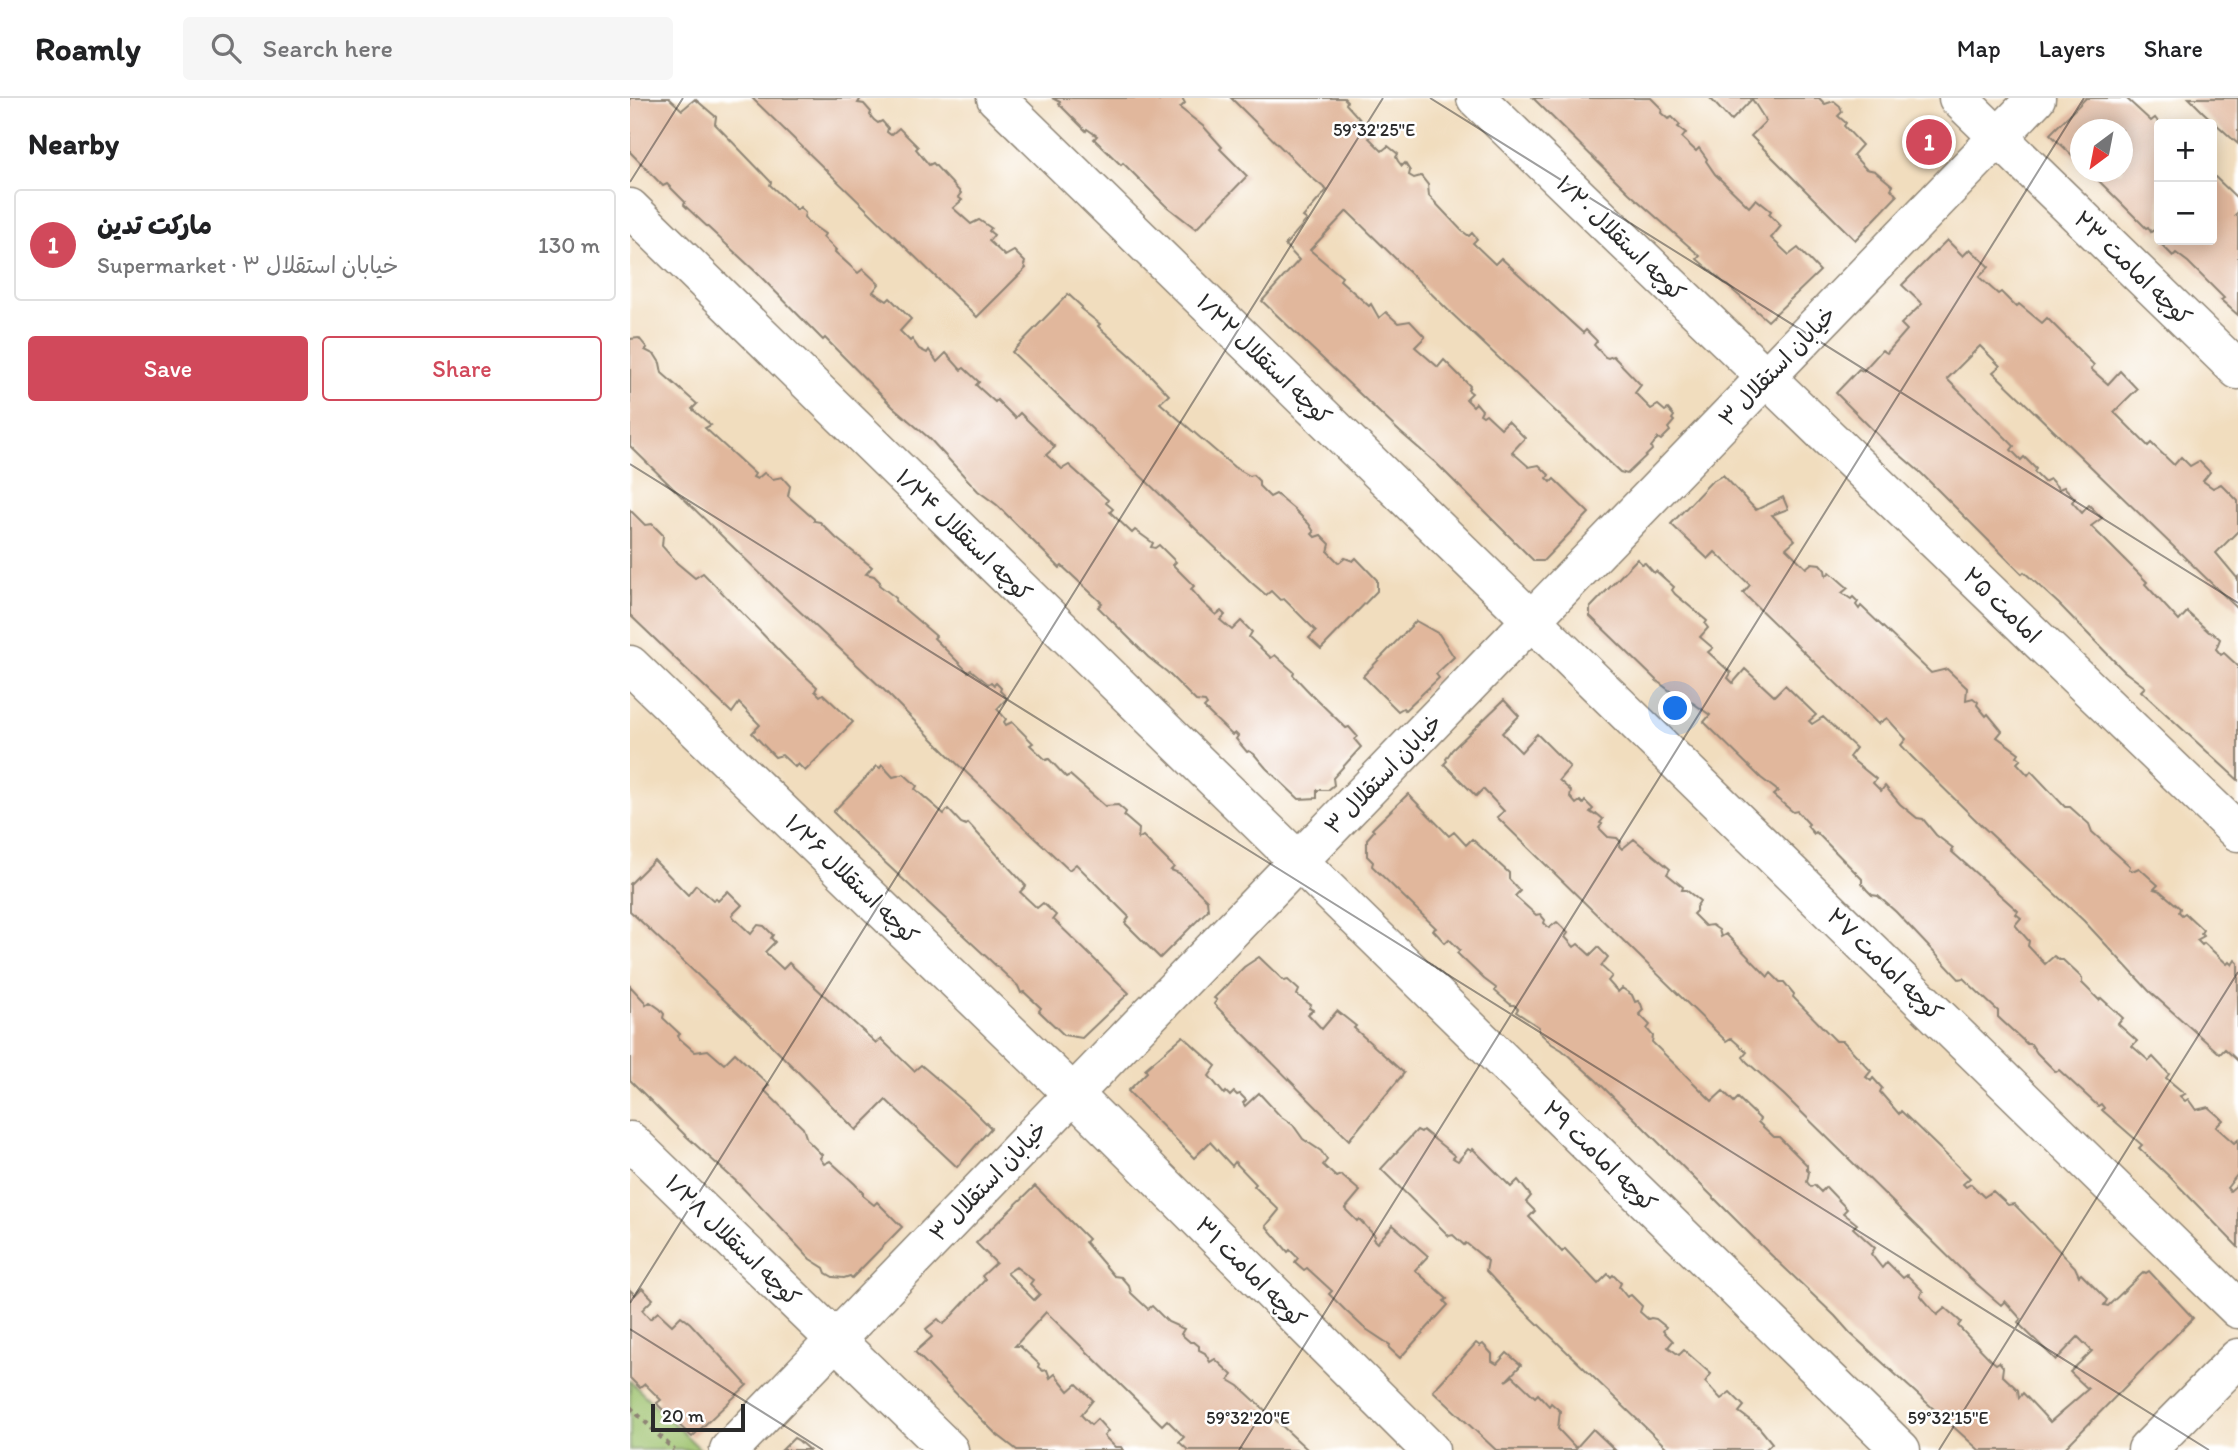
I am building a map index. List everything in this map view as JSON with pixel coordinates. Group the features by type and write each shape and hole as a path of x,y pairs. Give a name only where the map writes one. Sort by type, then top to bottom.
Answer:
{"street":[{"name":"کوچه استقلال ۱/۲۲","path":"996,98 1531,620"},
{"name":"کوچه استقلال ۱/۲۰","path":"1476,98 1766,377"},
{"name":"کوچه امامت ۲۳","path":"1958,98 2238,370"},
{"name":"خیابان استقلال ۳","path":"729,1450 2036,98"},
{"name":"کوچه استقلال ۱/۲۴","path":"630,208 1298,861"},
{"name":"امامت ۲۵","path":"1766,377 2238,832"},
{"name":"کوچه امامت ۲۷","path":"1531,620 2238,1309"},
{"name":"کوچه استقلال ۱/۲۶","path":"630,665 1073,1094"},
{"name":"کوچه امامت ۲۹","path":"1298,861 1901,1450"},
{"name":"کوچه امامت ۳۱","path":"1073,1094 1430,1450"},
{"name":"کوچه استقلال ۱/۲۸","path":"630,1141 949,1450"},
{"path":"2147,1450 2238,1358"}],"path":[{"path":"630,1407 674,1450"}],"green space":[{"path":"630,1381 701,1450 630,1450"}],"building":[{"path":"630,98 669,98 682,110 695,99 716,117 715,124 771,182 770,185 797,210 800,207 808,222 825,234 823,237 835,252 858,273 863,269 879,284 873,292 887,301 890,298 911,319 900,331 910,341 912,339 919,349 927,353 929,350 937,362 946,353 961,370 964,368 979,382 976,385 995,402 997,400 1015,418 1020,413 1055,447 1046,455 1062,469 1069,465 1108,500 1106,503 1113,509 1110,512 1132,533 1135,530 1153,543 1151,547 1159,545 1176,562 1173,565 1194,586 1191,589 1202,602 1216,615 1221,611 1225,615 1220,620 1232,630 1241,621 1252,632 1249,637 1271,658 1275,655 1294,672 1293,675 1313,696 1346,728 1349,727 1357,736 1355,740 1361,747 1333,778 1334,785 1328,790 1317,790 1317,798 1299,799 1254,754 1247,752 1236,739 1238,736 1235,733 1232,735 1204,708 1207,705 1205,702 1196,701 1148,657 1098,607 1102,603 1062,566 1060,568 997,505 978,491 929,438 893,407 825,338 823,340 684,205 685,202 667,184 663,186 630,152"},
{"path":"752,98 861,98 858,103 864,104 874,120 878,123 882,121 891,135 899,128 918,147 916,149 929,165 933,163 961,193 958,197 962,200 953,208 971,224 979,220 991,228 989,231 994,235 989,241 1005,256 1014,251 1025,262 1026,268 977,317"},
{"path":"1052,98 1156,98 1159,101 1161,98 1182,98 1185,103 1180,108 1204,127 1222,147 1220,149 1247,176 1196,229 1165,205 1123,163 1121,165 1094,139 1097,136 1087,129 1086,131 1060,102"},
{"path":"1231,98 1344,98 1346,104 1373,134 1369,138 1382,151 1388,146 1398,154 1398,161 1402,166 1405,163 1410,171 1409,175 1414,178 1421,176 1428,185 1429,196 1462,231 1469,236 1472,233 1477,239 1473,243 1495,264 1501,258 1583,333 1586,330 1597,341 1594,345 1605,357 1613,356 1641,385 1635,393 1651,409 1658,405 1665,411 1668,409 1674,416 1674,421 1668,428 1670,431 1661,440 1658,438 1651,447 1652,450 1627,474 1620,472 1347,211 1310,250 1342,277 1340,280 1369,306 1371,304 1379,318 1386,312 1398,323 1410,321 1425,337 1415,347 1438,367 1444,360 1470,386 1468,390 1472,393 1466,399 1473,406 1476,403 1482,410 1480,414 1486,414 1501,428 1508,421 1525,438 1512,452 1529,467 1539,465 1549,475 1547,478 1551,482 1554,479 1589,513 1543,561 1534,561 1436,463 1262,301 1299,260 1285,245 1307,220 1303,217 1327,190"},
{"path":"1533,98 1651,98 1662,109 1661,113 1668,119 1672,117 1680,125 1678,127 1686,133 1682,138 1696,151 1699,148 1715,174 1749,207 1756,199 1771,211 1769,214 1781,226 1771,238 1789,255 1798,248 1820,271 1768,321 1697,259 1700,256 1629,193"},
{"path":"1710,98 1819,98 1825,104 1834,101 1840,106 1842,112 1838,116 1846,123 1844,126 1862,145 1853,155 1866,169 1875,171 1893,186 1891,189 1897,196 1855,240 1751,136 1766,121 1752,99 1731,121"},
{"path":"2086,98 2126,98 2151,121 2155,118 2154,230 2151,232 2146,228 2100,182 2133,182 2133,119 2070,119 2070,153 2050,134"},
{"path":"2189,98 2238,98 2238,144 2217,125 2217,119 2211,119"},
{"path":"2217,179 2238,199 2238,212 2235,215 2238,218 2238,315 2188,262 2176,253 2173,256 2162,245 2217,245"},
{"path":"1947,240 1963,256 1970,249 1989,267 1979,277 1998,294 2001,292 2016,307 2019,304 2042,323 2047,318 2094,365 2091,369 2108,384 2120,371 2137,389 2114,412 2148,446 2151,443 2174,465 2181,457 2190,466 2199,461 2210,472 2203,481 2213,488 2221,484 2238,501 2238,531 2216,553 2238,577 2238,609 1993,372 2000,366 1980,346 1947,379 2014,446 2011,450 2021,460 2024,457 2036,469 2034,472 2044,482 2050,479 2059,489 2064,487 2075,498 2072,502 2082,513 2089,505 2102,518 2091,526 2147,582 2145,584 2179,621 2187,612 2220,639 2216,649 2238,666 2238,780 2141,691 2145,687 2124,671 2059,604 2024,572 2022,574 1836,393 1859,369 1863,371 1882,350 1887,353 1907,330 1901,324 1922,304 1902,285"},
{"path":"1068,294 1169,395 1160,403 1234,467 1253,475 1270,497 1276,494 1294,509 1309,524 1315,537 1321,535 1330,544 1328,552 1339,563 1345,558 1353,561 1356,558 1377,580 1377,591 1321,649 1309,638 1316,631 1284,599 1280,600 1271,591 1266,595 1252,583 1012,352"},
{"path":"639,338 647,348 645,350 655,355 662,373 697,404 692,409 711,425 705,428 755,474 753,477 757,479 764,473 773,479 782,477 790,486 788,496 814,521 820,522 872,567 866,574 874,576 880,582 879,585 936,636 934,638 968,672 971,670 988,684 996,683 1001,688 1000,691 1007,698 997,709 1006,719 1006,725 1012,722 1046,760 1049,759 1066,777 1070,775 1105,806 1118,805 1126,812 1124,816 1139,829 1138,839 1143,836 1174,867 1171,870 1179,873 1207,900 1208,910 1160,958 1125,923 1129,917 1076,864 1069,870 630,446 630,339"},
{"path":"1723,475 1756,510 1783,497 1788,509 1772,515 1795,540 1786,548 1806,568 1812,563 1820,564 1826,576 1830,572 1848,588 1842,593 1851,599 1853,597 1858,602 1856,605 1859,609 1861,606 1931,673 1947,669 1967,688 1966,700 1973,698 1978,702 1977,705 1986,716 1988,714 2002,731 1997,737 2019,753 2017,756 2021,759 2017,763 2028,775 2031,771 2065,807 2070,807 2089,824 2092,832 2130,866 2129,869 2132,871 2139,868 2158,885 2154,889 2160,891 2180,908 2182,915 2185,913 2203,930 2201,933 2204,936 2197,940 2202,945 2204,943 2227,964 2229,962 2232,965 2235,960 2238,963 2238,1061 2225,1049 2220,1054 2149,991 2084,921 1912,757 1901,745 1906,739 1887,718 1878,724 1743,593 1750,585 1715,552 1708,559 1671,524 1711,482"},
{"path":"630,510 645,525 652,524 663,535 662,546 677,563 695,578 703,573 817,687 815,691 820,696 823,694 853,722 805,771 798,764 795,767 782,755 775,757 752,733 760,725 739,703 732,713 630,615"},
{"path":"1637,559 1654,573 1656,571 1674,587 1672,590 1675,594 1707,621 1705,624 1708,628 1700,637 1713,648 1708,652 1731,673 1728,678 1733,683 1745,669 1774,696 1785,685 1816,715 1809,721 1812,724 1823,717 1856,748 1849,757 1876,779 1873,783 1881,791 1885,786 1900,804 1917,818 1923,819 1936,835 1953,848 1951,851 2018,911 2016,914 2021,918 2015,925 2029,941 2028,946 2045,964 2054,956 2063,960 2099,1000 2101,998 2123,1018 2118,1024 2137,1041 2132,1046 2149,1061 2153,1057 2169,1074 2166,1078 2185,1094 2180,1096 2185,1101 2188,1099 2196,1110 2208,1107 2223,1120 2216,1127 2234,1143 2238,1140 2238,1177 2237,1175 2227,1188 2230,1191 2238,1184 2238,1247 2139,1148 2142,1145 2102,1110 2104,1108 2101,1104 2098,1106 2059,1070 2056,1072 2031,1044 2027,1044 1998,1017 1998,1011 1963,978 1959,979 1896,912 1867,890 1862,879 1816,832 1814,834 1797,811 1793,812 1773,795 1778,791 1704,722 1710,715 1690,701 1687,704 1657,681 1590,616 1590,608"},
{"path":"1416,621 1439,634 1454,657 1436,674 1439,678 1405,710 1403,708 1398,711 1363,676"},
{"path":"1504,700 1519,716 1502,733 1521,752 1537,734 1570,767 1559,780 1571,791 1570,797 1576,804 1580,801 1583,804 1585,801 1593,809 1590,812 1603,819 1599,828 1608,837 1617,838 1622,849 1634,839 1670,869 1667,874 1683,887 1682,890 1700,901 1693,914 1705,926 1712,925 1719,930 1721,937 1726,934 1768,977 1771,973 1780,982 1784,982 1794,994 1793,997 1836,1041 1843,1041 1871,1071 1866,1077 1871,1081 1873,1078 1882,1088 1880,1092 1899,1114 1901,1111 1970,1178 1963,1184 1966,1187 1971,1184 1984,1197 1993,1191 2008,1205 2014,1204 2075,1267 2079,1276 2081,1274 2107,1300 2104,1305 2108,1306 2144,1272 2149,1271 2193,1318 2063,1450 1979,1450 1851,1334 1596,1080 1539,1032 1539,1027 1516,1012 1518,1009 1514,1005 1495,991 1496,988 1457,953 1460,950 1449,939 1445,943 1433,930 1436,928 1372,866 1373,862 1367,856 1367,839 1374,831 1372,829 1408,794 1449,836 1454,832 1466,845 1472,839 1509,873 1509,879 1520,891 1515,896 1536,915 1540,914 1549,928 1557,922 1568,933 1565,937 1574,947 1578,944 1590,955 1598,947 1608,957 1601,966 1612,976 1608,981 1618,992 1622,988 1632,995 1635,1002 1641,1004 1643,1010 1639,1014 1650,1025 1647,1029 1653,1036 1652,1042 1712,1101 1723,1091 1734,1102 1738,1098 1760,1119 1758,1122 1774,1137 1779,1137 1807,1165 1807,1182 1811,1187 1814,1185 1821,1192 1826,1187 1847,1209 1843,1213 1857,1224 1853,1228 1875,1248 1871,1254 1882,1268 1887,1262 1903,1278 1907,1275 1923,1291 1920,1295 1937,1315 1945,1308 1961,1322 1958,1326 1991,1360 1996,1364 1999,1362 2003,1367 2002,1375 2018,1390 2019,1398 2023,1393 2050,1422 2088,1389 2070,1372 2092,1351 2078,1337 2056,1360 2022,1327 2018,1322 2021,1319 2005,1301 2001,1305 1971,1279 1747,1062 1743,1057 1747,1052 1731,1038 1726,1041 1497,817 1504,811 1483,789 1476,796 1444,764 1452,750"},
{"path":"882,765 893,777 904,774 917,786 915,789 944,814 948,809 961,823 968,823 1026,886 1020,892 1037,908 1043,903 1056,915 1053,919 1129,993 1082,1038 1064,1035 1039,1011 1041,1008 1024,992 1021,993 1018,986 833,812 877,766 880,768"},
{"path":"654,860 688,895 696,885 713,900 716,898 718,901 728,891 742,905 732,915 734,918 751,934 758,925 764,926 773,935 771,938 775,942 765,952 783,969 789,963 876,1043 881,1039 914,1071 921,1065 991,1128 957,1167 886,1100 856,1130 756,1030 630,911 630,884"},
{"path":"1259,957 1284,981 1288,980 1299,990 1297,995 1311,1005 1309,1008 1313,1010 1308,1014 1322,1029 1337,1011 1404,1073 1349,1140 1214,1004 1217,1000 1214,998 1244,967"},
{"path":"630,986 646,1005 650,1002 660,1009 664,1014 663,1018 680,1034 680,1039 695,1052 708,1050 724,1064 735,1053 769,1085 764,1090 803,1128 807,1140 822,1155 820,1158 824,1164 830,1161 855,1184 863,1196 874,1205 877,1202 902,1227 852,1278 833,1277 810,1259 738,1183 630,1080"},
{"path":"1183,1036 1216,1066 1209,1076 1224,1094 1240,1094 1246,1100 1243,1103 1245,1106 1259,1093 1280,1116 1293,1125 1303,1139 1321,1151 1327,1160 1323,1165 1336,1177 1341,1175 1360,1191 1345,1209 1375,1236 1373,1239 1377,1243 1393,1225 1428,1256 1415,1270 1447,1299 1444,1301 1448,1305 1400,1358 1389,1348 1390,1345 1363,1327 1345,1310 1329,1294 1332,1291 1307,1268 1304,1270 1295,1262 1298,1258 1290,1250 1288,1252 1266,1226 1279,1210 1254,1186 1256,1184 1235,1162 1232,1166 1210,1142 1194,1158 1128,1091 1147,1072 1145,1069"},
{"path":"1417,1130 1423,1130 1458,1161 1468,1149 1473,1149 1511,1187 1518,1180 1531,1196 1526,1202 1535,1211 1529,1217 1562,1252 1565,1249 1598,1284 1608,1274 1611,1277 1613,1275 1621,1283 1619,1287 1627,1297 1631,1295 1642,1306 1640,1312 1666,1327 1663,1331 1673,1341 1668,1347 1679,1355 1684,1350 1711,1374 1705,1382 1721,1399 1730,1392 1744,1406 1739,1412 1758,1426 1772,1443 1765,1450 1669,1450 1515,1302 1486,1271 1488,1261 1466,1243 1464,1245 1453,1235 1449,1236 1381,1169"},
{"path":"1035,1186 1088,1239 1085,1242 1114,1276 1121,1277 1131,1293 1148,1309 1152,1306 1168,1322 1184,1329 1181,1334 1199,1346 1199,1350 1205,1353 1210,1362 1215,1359 1232,1375 1229,1380 1239,1386 1308,1450 1188,1450 1179,1442 1184,1437 1167,1420 1162,1425 1046,1312 1015,1346 1020,1346 1043,1371 1047,1370 1050,1378 1055,1374 1069,1391 1077,1384 1093,1400 1081,1415 1091,1425 1097,1419 1108,1431 1104,1436 1115,1447 1121,1447 1123,1450 1017,1450 995,1433 915,1352 932,1337 926,1329 938,1319 943,1324 946,1322 985,1280 982,1276 996,1263 976,1243","holes":["1016,1267 1033,1280 1030,1284 1040,1294 1034,1300 1007,1273"]},
{"path":"642,1288 653,1299 642,1310 650,1319 658,1312 672,1325 681,1316 747,1385 692,1437 659,1406 657,1403 661,1400 645,1384 640,1388 630,1378 630,1290 635,1295"},
{"path":"1476,1343 1480,1346 1483,1344 1492,1354 1492,1361 1497,1364 1507,1353 1521,1365 1506,1381 1513,1376 1535,1397 1538,1394 1549,1406 1551,1403 1560,1411 1558,1429 1576,1448 1593,1429 1615,1450 1496,1450 1433,1391"},
{"path":"794,1438 798,1440 809,1450 782,1450"}],"place":[{"name":"مارکت تدین","path":"1929,142"}]}
